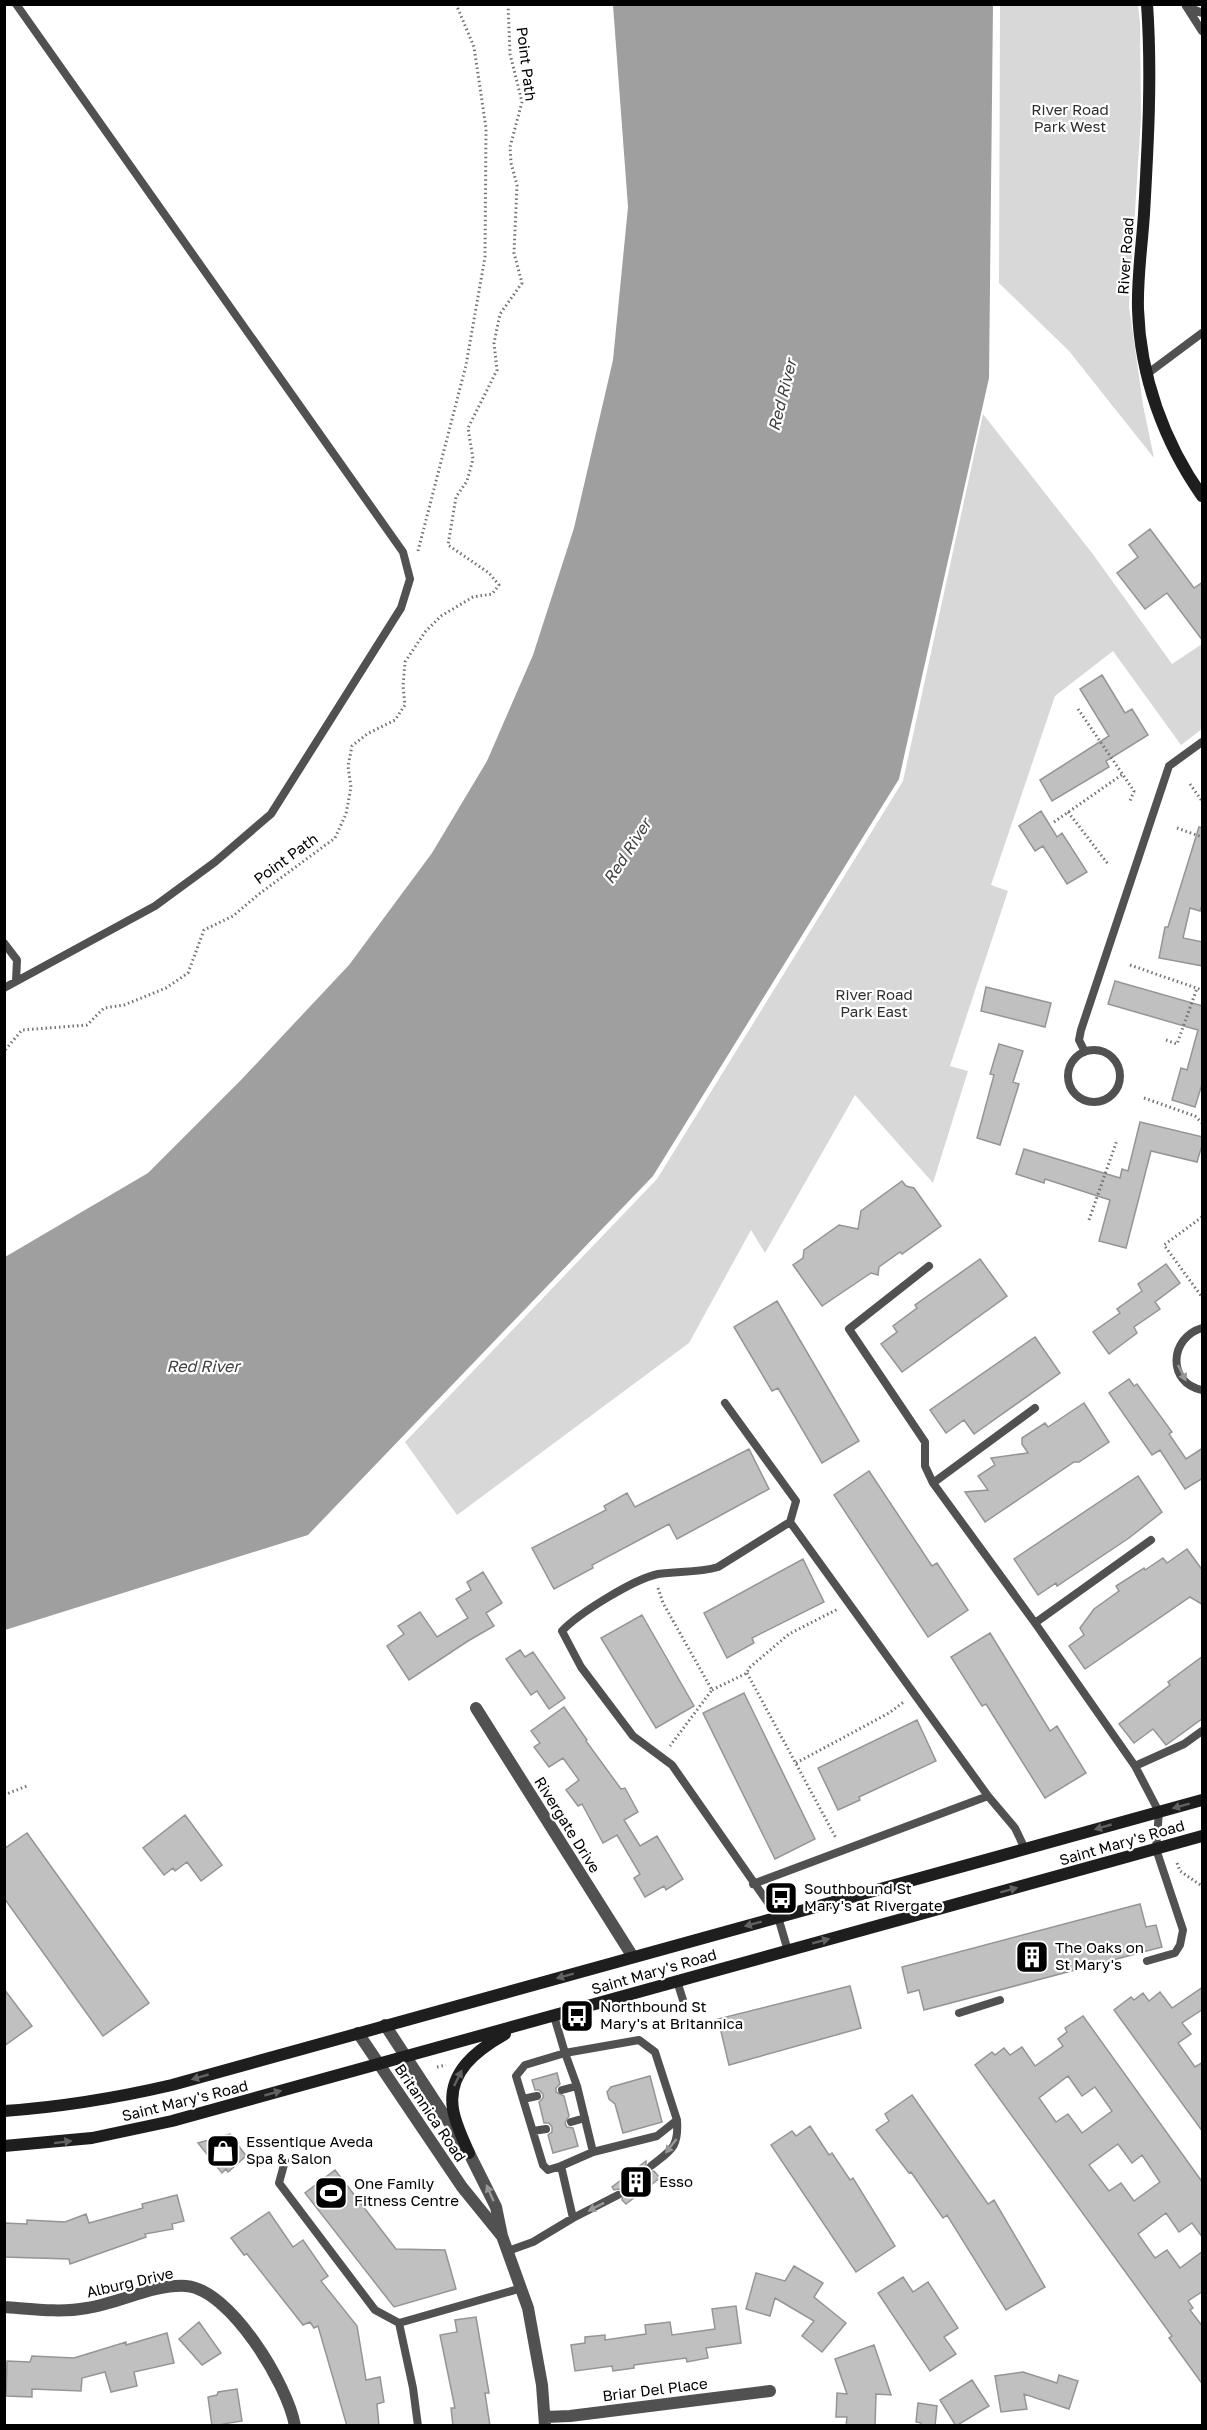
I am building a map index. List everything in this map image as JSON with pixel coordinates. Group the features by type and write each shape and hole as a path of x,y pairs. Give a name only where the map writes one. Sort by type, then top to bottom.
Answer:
{"main road":[{"name":"River Road","path":"1147,4 1149,129 1138,309 1147,374 1154,403 1171,445 1203,495"},
{"name":"Saint Mary's Road","path":"4,2111 57,2108 125,2096 1203,1800"},
{"name":"Saint Mary's Road","path":"4,2146 60,2142 172,2121 1203,1836"},
{"path":"469,2153 453,2111 451,2093 456,2079 467,2061 485,2045 521,2024"}],"street":[{"name":"Rivergate Drive","path":"476,1708 633,1957"},
{"name":"Britannica Road","path":"386,2025 469,2153 496,2207 502,2236 522,2288 533,2331 545,2421"},
{"name":"Britannica Road","path":"358,2033 459,2182 502,2236"},
{"name":"Alburg Drive","path":"4,2307 78,2310 166,2288 187,2286 197,2288 216,2301 264,2354 283,2387 295,2426"},
{"name":"Briar Del Place","path":"545,2421 770,2391"}],"lane":[{"path":"4,988 155,906 215,862 271,814 401,608 410,579 403,552 16,4"},
{"path":"1183,5 1203,13"},
{"path":"1183,5 1203,31"},
{"path":"1147,374 1203,333"},
{"path":"1085,1052 1079,1040 1081,1030 1169,766 1203,742"},
{"path":"4,943 16,960 16,981"},
{"path":"1102,1051 1115,1061 1119,1068 1120,1076 1114,1092 1101,1101 1092,1101 1077,1095 1069,1080 1072,1063 1085,1052 1102,1051"},
{"path":"929,1266 849,1329 925,1442 925,1466 933,1483 1135,1766 1159,1812 1156,1849 1183,1930 1180,1945 1175,1953 1147,1961"},
{"path":"1203,1328 1186,1337 1180,1345 1177,1356 1177,1366 1181,1376 1188,1384 1203,1390"},
{"path":"725,1403 796,1501 790,1522 718,1567 706,1571 653,1575 645,1578 574,1619 562,1631 581,1667 633,1736 672,1765 778,1917 788,1951"},
{"path":"933,1483 1035,1408"},
{"path":"790,1522 913,1694 988,1796 1015,1828 1025,1849"},
{"path":"1035,1623 1151,1540"},
{"path":"1135,1766 1184,1744 1203,1731"},
{"path":"753,1884 988,1796"},
{"path":"677,1981 683,2000"},
{"path":"959,2013 1000,2000"},
{"path":"554,2016 577,2086 593,2152"},
{"path":"651,2166 674,2146 678,2137 676,2120 655,2052 639,2040 565,2053 525,2066 516,2076 543,2165 548,2170 593,2152 657,2136 676,2120"},
{"path":"562,2090 577,2086"},
{"path":"523,2099 537,2096"},
{"path":"571,2122 585,2118"},
{"path":"533,2131 546,2129"},
{"path":"285,2161 279,2183 375,2310 399,2323 522,2288"},
{"path":"561,2166 573,2218"},
{"path":"508,2251 533,2242 618,2195"},
{"path":"399,2323 413,2388 418,2426"}],"path":[{"path":"410,579 466,365 485,257 486,128 474,47 456,4"},
{"name":"Point Path","path":"4,1054 22,1030 87,1025 104,1008 124,1005 166,988 188,973 204,930 233,916 258,894 335,838 346,814 351,787 348,766 352,746 367,734 395,720 405,705 403,686 405,662 425,632 441,616 473,597 492,594 499,585 489,573 448,545 456,496 467,481 473,459 468,428 498,370 494,343 500,314 522,283 514,253 518,185 511,164 510,147 522,102 510,54 508,4"},
{"path":"1078,709 1134,790 1130,801"},
{"path":"1054,822 1123,774"},
{"path":"1190,784 1203,801"},
{"path":"1068,812 1108,864"},
{"path":"1177,828 1203,837"},
{"path":"1130,965 1203,990"},
{"path":"1166,1040 1177,1044 1197,988"},
{"path":"4,1094 4,1108"},
{"path":"1144,1098 1195,1116 1203,1124"},
{"path":"1089,1220 1117,1140"},
{"path":"1202,1216 1164,1245 1203,1297"},
{"path":"653,1575 663,1603 712,1689"},
{"path":"663,1757 712,1689 747,1673 749,1668 789,1634 848,1604"},
{"path":"747,1673 842,1851"},
{"path":"796,1764 889,1713 913,1694"},
{"path":"4,1795 27,1786"},
{"path":"1177,1863 1180,1871 1203,1886"}],"green space":[{"name":"River Road Park West","path":"1000,5 1138,5 1141,117 1129,306 1143,405 1154,458 1069,351 999,283"},
{"name":"River Road Park East","path":"983,414 1092,553 1172,664 1202,644 1202,729 1181,745 1113,651 1055,696 991,885 1008,891 950,1066 968,1071 933,1183 855,1095 765,1253 751,1230 689,1343 457,1515 405,1442 657,1179 903,781"}],"water":[{"name":"Red River","path":"613,5 993,5 989,378 899,779 653,1176 308,1535 5,1630 5,1257 148,1173 241,1080 349,965 432,853 487,761 533,655 574,528 613,360 628,207"}],"building":[{"path":"1150,529 1194,588 1203,582 1203,641 1167,593 1145,609 1117,573 1138,557 1129,545"},
{"path":"1102,675 1125,713 1132,709 1148,735 1106,761 1109,767 1052,801 1040,780 1109,736 1080,689"},
{"path":"1041,811 1057,837 1062,833 1087,872 1067,884 1043,846 1035,851 1019,826"},
{"path":"1199,827 1203,828 1203,902 1200,911 1190,908 1183,938 1203,942 1203,966 1159,958 1165,927 1168,927"},
{"path":"1115,981 1203,1006 1203,1081 1195,1107 1172,1100 1181,1068 1187,1070 1198,1030 1108,1004"},
{"path":"986,987 1051,1003 1045,1027 981,1011"},
{"path":"999,1044 1023,1051 1013,1082 1019,1084 1000,1145 977,1138 994,1075 990,1074"},
{"path":"1140,1122 1203,1137 1203,1142 1197,1162 1151,1151 1126,1248 1099,1241 1110,1200 1045,1179 1044,1183 1016,1174 1024,1149 1120,1178 1122,1169 1128,1171"},
{"path":"902,1181 906,1186 914,1188 941,1226 902,1254 900,1252 879,1267 878,1275 871,1273 822,1306 793,1265 803,1258 804,1250 839,1225 858,1229 861,1211"},
{"path":"980,1259 1007,1296 902,1372 881,1344 897,1332 893,1326 917,1308 915,1305"},
{"path":"1166,1264 1180,1283 1155,1302 1160,1309 1134,1327 1137,1333 1109,1354 1093,1332 1120,1313 1117,1309 1142,1291 1138,1284"},
{"path":"777,1301 859,1441 822,1463 778,1388 772,1391 734,1327"},
{"path":"1035,1337 1060,1373 974,1434 964,1420 946,1433 930,1410"},
{"path":"1129,1379 1134,1386 1137,1384 1172,1432 1169,1434 1186,1459 1203,1448 1203,1478 1185,1489 1160,1450 1152,1455 1109,1393"},
{"path":"1084,1403 1109,1442 1079,1462 1074,1462 985,1522 965,1492 988,1490 978,1476 995,1465 991,1458 1028,1453 1022,1444 1022,1438 1045,1423 1048,1427"},
{"path":"749,1449 769,1489 677,1539 669,1524 592,1565 593,1568 554,1589 532,1548 606,1510 604,1506 627,1493 635,1507"},
{"path":"869,1471 932,1566 937,1563 968,1610 928,1637 834,1495"},
{"path":"1138,1476 1162,1512 1129,1538 1057,1586 1056,1583 1038,1595 1014,1559"},
{"path":"1187,1549 1203,1571 1203,1605 1190,1597 1085,1669 1069,1646 1084,1635 1080,1628 1094,1609 1119,1591 1116,1586 1163,1558 1167,1563"},
{"path":"803,1559 824,1602 752,1638 754,1643 727,1658 704,1613"},
{"path":"483,1572 502,1603 486,1613 494,1626 409,1680 387,1646 404,1634 398,1626 420,1612 437,1637 468,1618 456,1599 471,1590 467,1582"},
{"path":"642,1615 694,1706 656,1728 601,1638"},
{"path":"990,1633 1050,1731 1057,1726 1086,1773 1045,1798 986,1704 982,1706 951,1657"},
{"path":"520,1650 525,1657 533,1652 565,1698 549,1709 537,1691 531,1695 506,1659"},
{"path":"1203,1656 1203,1718 1166,1745 1153,1729 1134,1743 1119,1724 1170,1685 1168,1682"},
{"path":"744,1693 815,1839 775,1859 703,1713"},
{"path":"564,1707 621,1789 625,1788 638,1812 624,1820 640,1846 657,1836 683,1879 666,1890 664,1886 645,1897 634,1878 640,1874 617,1835 603,1843 582,1804 578,1806 566,1790 579,1780 563,1758 549,1767 534,1747 540,1743 531,1731"},
{"path":"917,1720 936,1761 859,1797 860,1800 838,1810 818,1768"},
{"path":"185,1815 222,1865 201,1881 187,1862 175,1871 173,1868 164,1875 143,1848"},
{"path":"27,1833 149,2003 103,2036 4,1898 4,1849"},
{"name":"The Oaks on St Mary's","path":"1140,1904 1146,1927 1156,1925 1162,1947 924,2010 919,1990 908,1993 902,1967"},
{"path":"850,1986 861,2028 729,2065 718,2019"},
{"path":"1203,1987 1203,2009 1182,2023 1191,2034 1178,2043 1195,2067 1203,2062 1203,2132 1114,2010 1131,1997 1134,2000 1143,1993 1149,2001 1160,1992 1172,2008"},
{"path":"4,1989 32,2026 4,2046"},
{"path":"1083,2016 1203,2183 1203,2238 1192,2223 1179,2232 1166,2213 1138,2234 1155,2258 1167,2250 1180,2268 1203,2251 1203,2291 1188,2301 1193,2308 1190,2310 1203,2327 1203,2385 1169,2338 1172,2336 975,2065 992,2052 995,2055 1004,2048 1010,2055 1022,2047 1035,2066 1063,2046 1058,2039 1067,2032 1065,2028","holes":["1068,2076 1082,2096 1095,2087 1112,2111 1082,2133 1068,2114 1056,2122 1039,2098","1118,2144 1132,2163 1142,2155 1160,2182 1134,2201 1121,2183 1109,2191 1089,2165"]},
{"path":"557,2073 560,2084 556,2092 564,2096 569,2116 565,2123 567,2127 573,2128 578,2146 553,2153 548,2135 552,2132 552,2127 549,2123 544,2123 539,2102 543,2094 535,2090 532,2080"},
{"path":"650,2076 662,2122 623,2133 615,2104 609,2099 607,2092 611,2087"},
{"path":"912,2095 988,2204 994,2200 1045,2287 1006,2310 947,2215 943,2218 911,2172 909,2173 876,2130 889,2121 885,2114"},
{"path":"810,2126 829,2155 832,2153 850,2180 853,2178 895,2246 856,2272 771,2145 792,2131 796,2136"},
{"name":"Essentique Aveda Spa & Salon","path":"230,2134 246,2156 228,2172 226,2169 222,2173 198,2143"},
{"name":"Esso","path":"646,2161 646,2169 649,2172 654,2171 660,2178 626,2204 622,2200 623,2192 619,2189 614,2190 612,2187"},
{"path":"335,2170 396,2249 445,2250 456,2289 394,2307 305,2193"},
{"path":"177,2195 184,2221 172,2224 173,2229 145,2234 146,2237 70,2264 69,2259 4,2257 4,2223 27,2224 27,2220 65,2222 86,2214 89,2223 143,2208 142,2204"},
{"path":"269,2212 293,2247 303,2240 328,2276 321,2281 357,2326 366,2380 380,2377 384,2402 377,2404 379,2426 347,2426 318,2326 314,2328 310,2322 303,2325 247,2254 244,2255 231,2238"},
{"path":"794,2266 823,2283 814,2297 846,2323 822,2352 802,2336 814,2321 775,2298 770,2316 746,2309 756,2273 785,2281"},
{"path":"903,2277 913,2292 928,2282 958,2328 944,2337 956,2354 930,2371 878,2293"},
{"path":"736,2306 741,2343 706,2348 708,2358 687,2362 686,2358 634,2365 634,2368 613,2371 612,2366 575,2371 571,2345 585,2343 585,2337 605,2335 605,2340 646,2334 645,2325 670,2322 672,2335 715,2329 712,2309"},
{"path":"476,2317 489,2393 485,2393 490,2426 453,2426 451,2408 455,2408 440,2335 457,2332 455,2320"},
{"path":"199,2322 221,2353 202,2365 179,2339"},
{"path":"167,2333 174,2363 134,2372 137,2386 111,2392 105,2372 82,2378 81,2391 32,2389 32,2397 6,2396 7,2361 30,2362 32,2356 74,2358 126,2342 126,2345"},
{"path":"874,2345 891,2395 876,2394 875,2426 846,2426 847,2417 836,2417 837,2393 847,2394 835,2359"},
{"path":"1023,2372 1057,2383 1059,2375 1078,2381 1069,2409 1024,2394 1027,2409 1001,2412 995,2376"},
{"path":"972,2380 989,2406 956,2426 940,2400"},
{"path":"237,2389 242,2421 212,2426 208,2397 217,2395 218,2392"},
{"path":"918,2403 937,2406 935,2426 921,2426 921,2423 916,2422"}],"place":[{"name":"Southbound St Mary's at Rivergate","path":"781,1898"},
{"name":"The Oaks on St Mary's","path":"1032,1957"},
{"name":"Northbound St Mary's at Britannica","path":"577,2016"},
{"name":"Essentique Aveda Spa & Salon","path":"223,2151"},
{"name":"Esso","path":"636,2182"},
{"name":"One Family Fitness Centre","path":"331,2193"}]}
